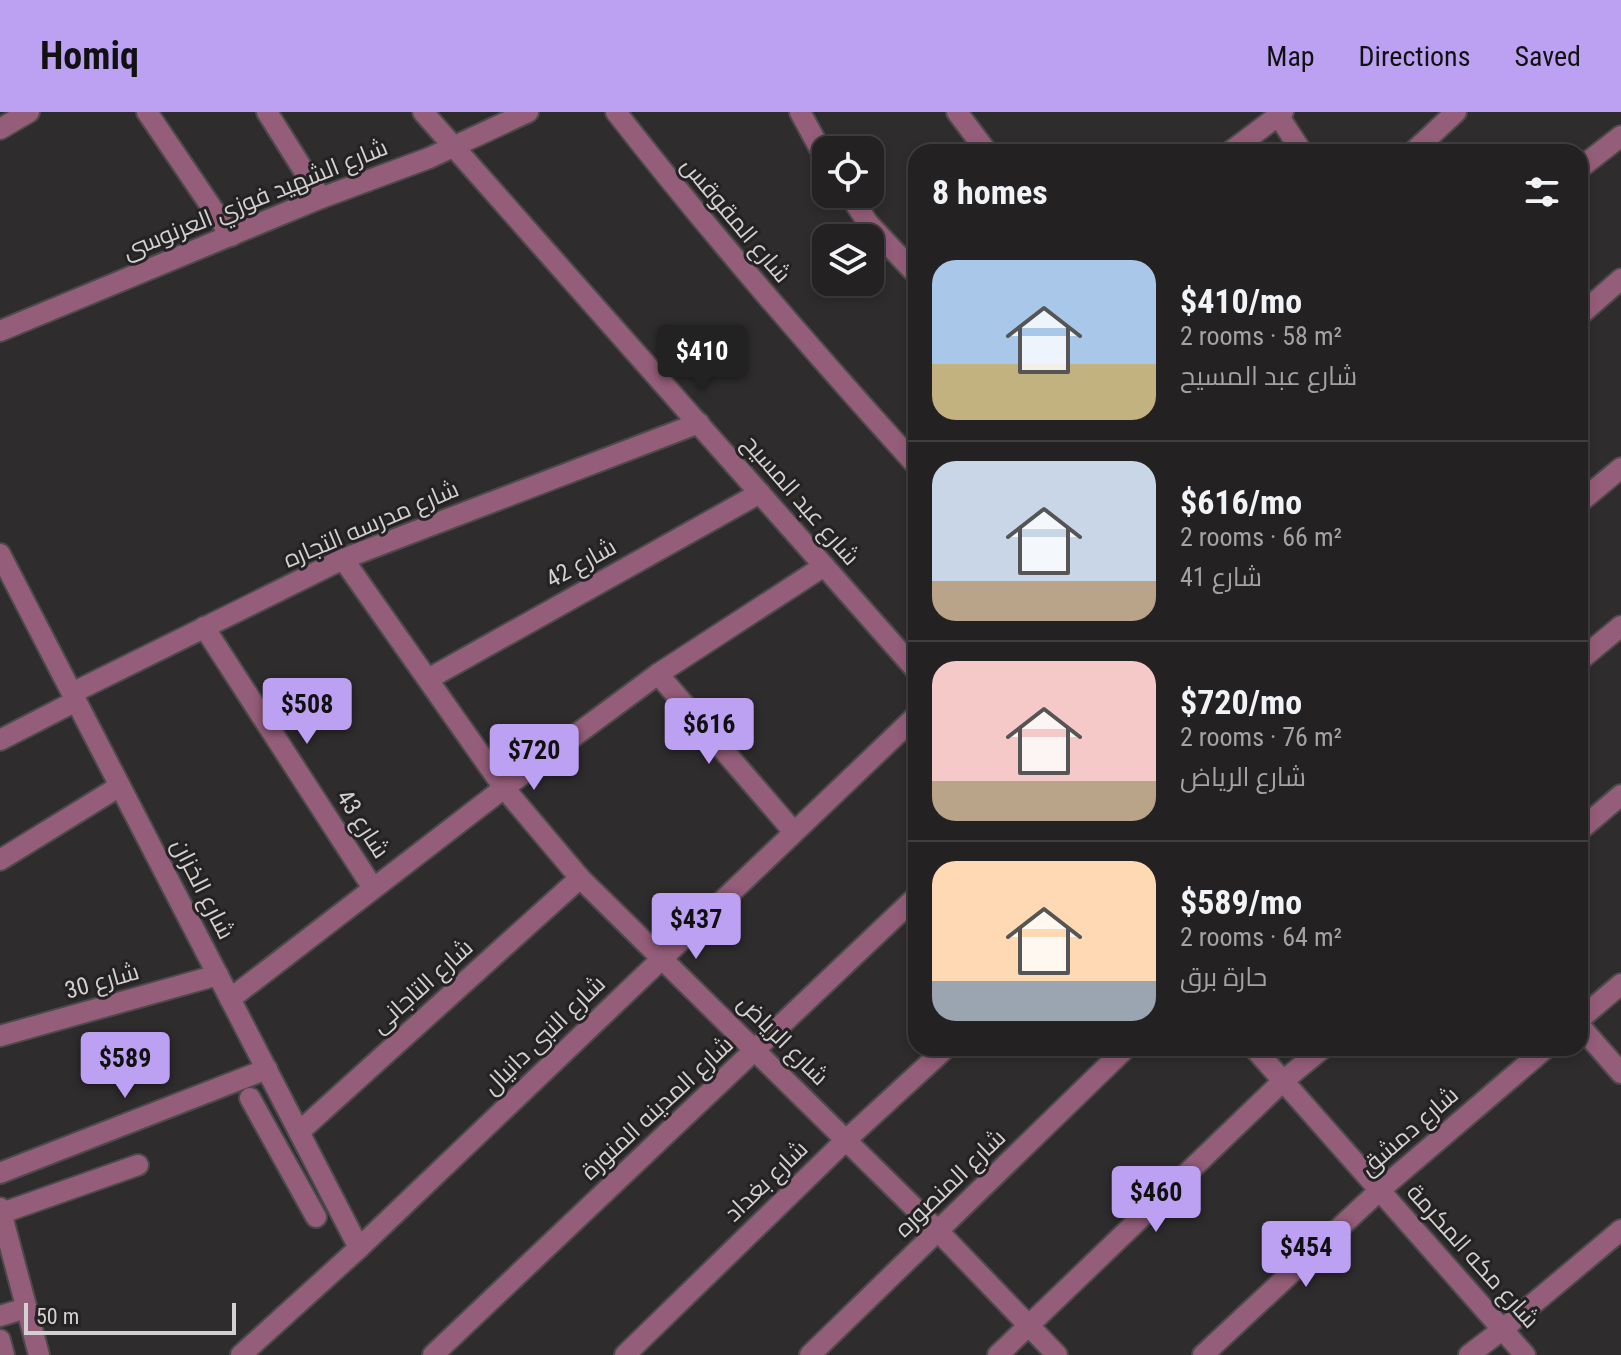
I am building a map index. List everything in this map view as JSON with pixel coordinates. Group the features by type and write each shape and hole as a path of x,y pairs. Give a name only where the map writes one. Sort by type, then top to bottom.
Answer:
{"street":[{"path":"0,129 29,112"},
{"path":"147,112 231,236"},
{"path":"267,112 321,198"},
{"name":"شارع عبد المسيح","path":"423,112 908,661"},
{"name":"شارع الشهيد فوزي العرنوسى","path":"0,331 454,146 528,112"},
{"name":"شارع المقوقس","path":"616,112 694,212 809,347 908,456"},
{"path":"800,112 813,136"},
{"path":"957,112 981,144"},
{"path":"1422,144 1456,112"},
{"path":"1240,144 1279,113 1297,144"},
{"path":"1588,162 1621,136"},
{"path":"858,208 908,266"},
{"path":"1588,308 1621,279"},
{"name":"شارع مدرسه التجاره","path":"0,739 204,627 343,559 699,423"},
{"path":"1588,495 1621,468"},
{"name":"شارع 42","path":"428,679 760,493"},
{"name":"شارع الخزان","path":"0,554 359,1248"},
{"name":"شارع الرياض","path":"343,559 504,788 580,878 938,1231 1057,1355"},
{"path":"230,999 658,674 824,566"},
{"path":"1588,653 1621,626"},
{"name":"شارع 43","path":"204,627 373,888"},
{"path":"658,674 793,831"},
{"name":"شارع النبى دانيال","path":"241,1355 359,1248 908,723"},
{"path":"0,860 120,786"},
{"path":"1588,823 1621,795"},
{"name":"شارع التاجانى","path":"283,1158 580,878"},
{"name":"شارع المدينه المنورة","path":"433,1355 908,905"},
{"name":"شارع 30","path":"0,1036 218,975"},
{"path":"1588,1012 1621,984"},
{"path":"1588,1035 1621,1073"},
{"name":"شارع بغداد","path":"625,1355 846,1140 937,1056"},
{"name":"شارع المنصوره","path":"810,1355 1118,1056"},
{"name":"شارع مكه المكرمة","path":"1261,1056 1525,1355"},
{"path":"998,1355 1283,1081 1313,1056"},
{"name":"شارع دمشق","path":"1203,1355 1380,1190 1537,1056"},
{"path":"0,1173 267,1069"},
{"path":"250,1098 316,1217"},
{"path":"39,1355 1,1210 138,1165"},
{"path":"1469,1355 1621,1230"},
{"path":"0,1316 26,1308"},
{"path":"0,1340 4,1355"}]}
